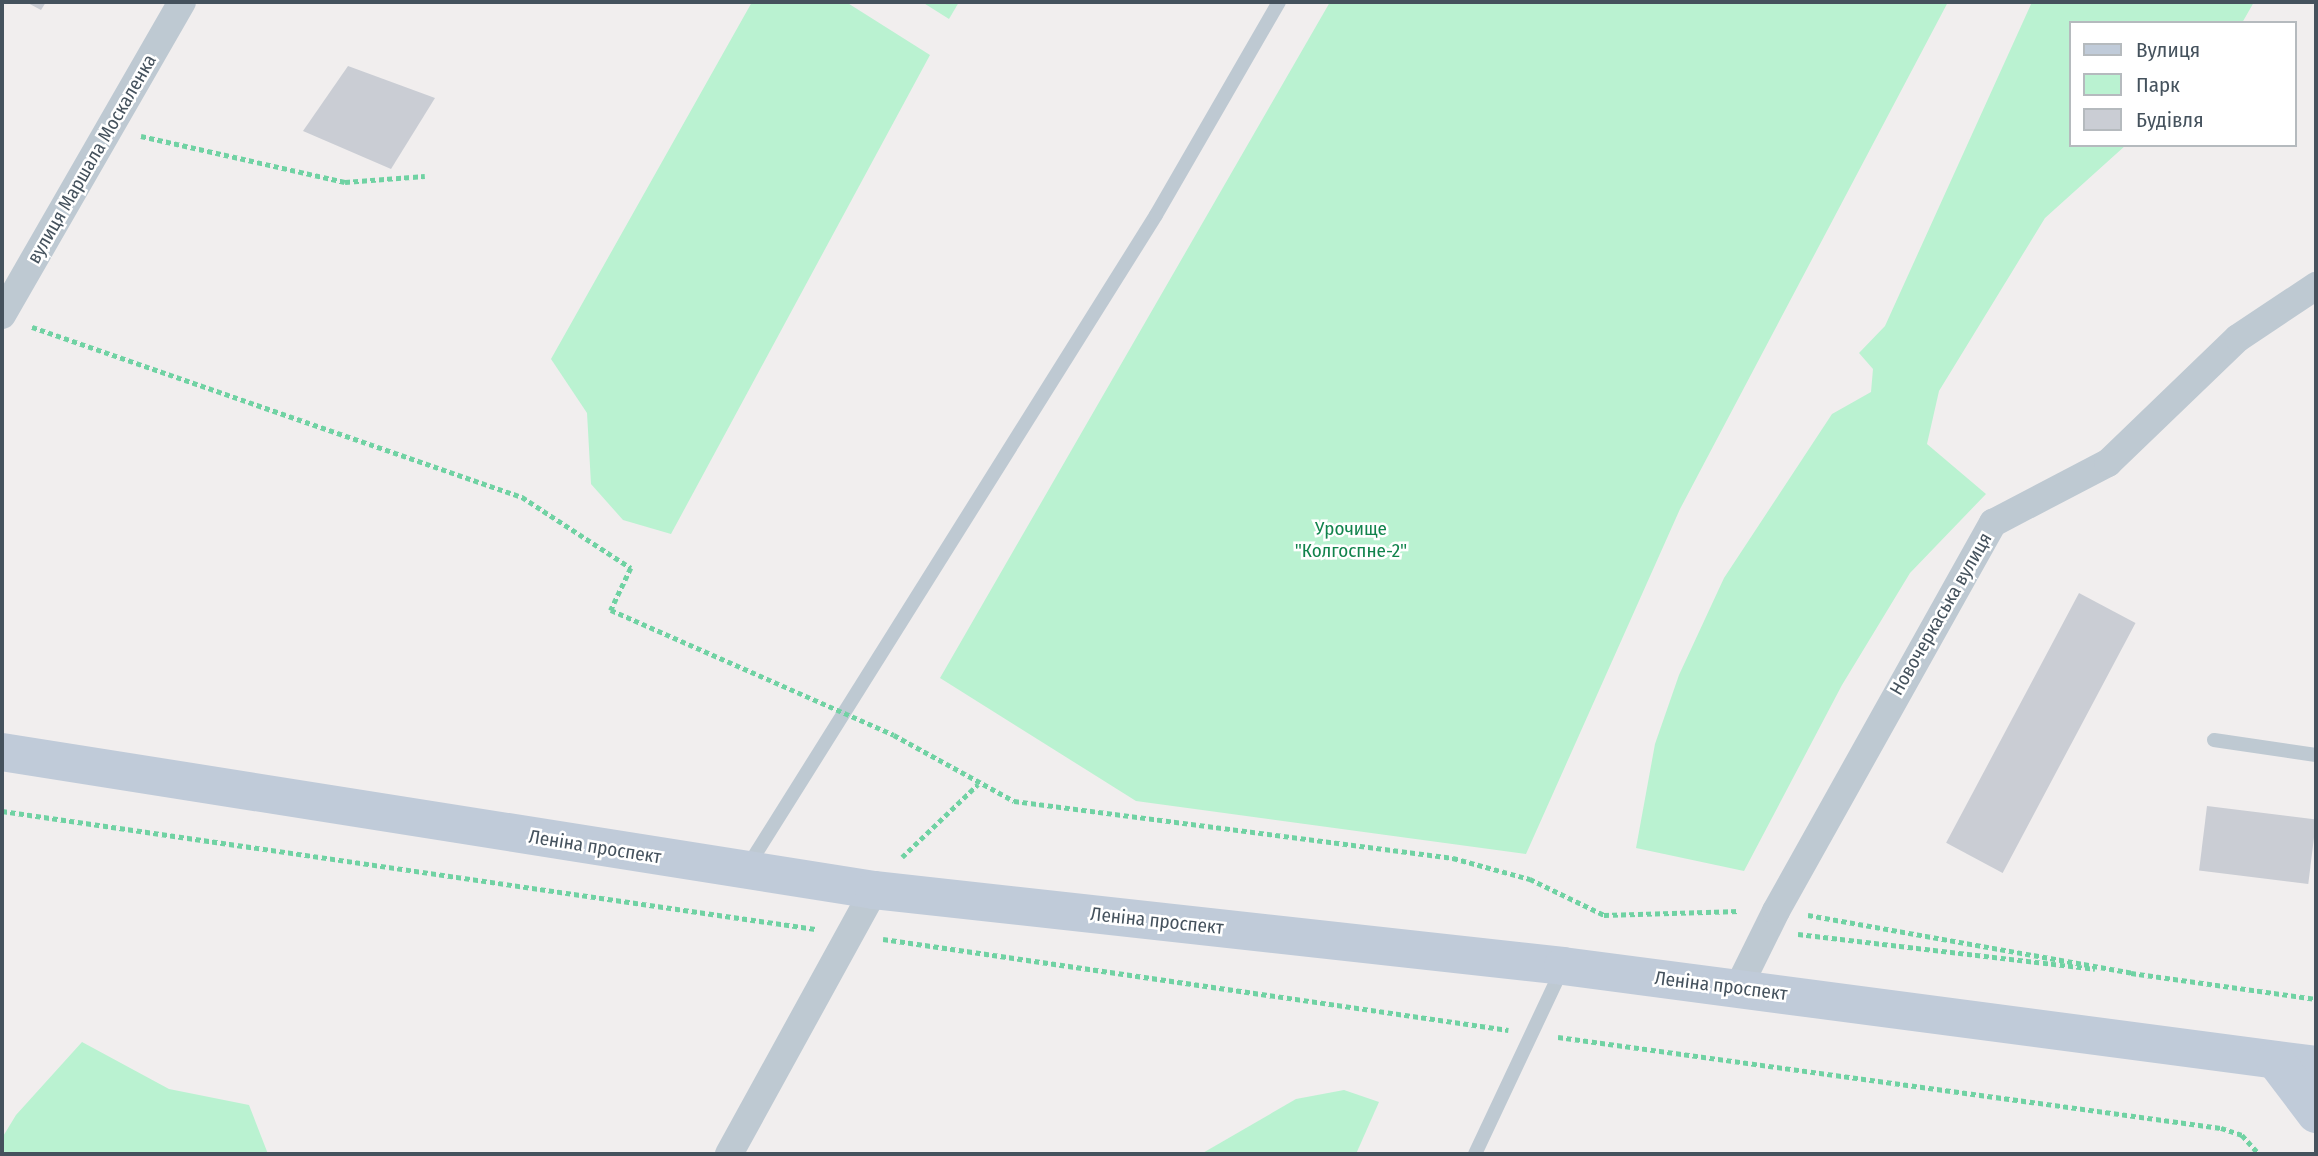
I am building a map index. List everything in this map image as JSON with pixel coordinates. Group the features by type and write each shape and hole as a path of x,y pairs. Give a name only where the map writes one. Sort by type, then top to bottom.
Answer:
{"main road":[{"name":"Леніна проспект","path":"2,752 874,890 1563,966 2316,1065"},
{"path":"2275,1060 2316,1114"}],"street":[{"name":"вулиця Маршала Москаленка","path":"2,316 182,2"},
{"name":"Новочеркаська вулиця","path":"1738,988 1993,523 2108,463 2238,338 2315,291"},
{"path":"729,1154 874,890"}],"lane":[{"path":"746,871 1156,215 1279,2"},
{"path":"2214,740 2316,755"},
{"path":"1475,1154 1563,966"}],"path":[{"path":"110,129 345,182 425,176"},
{"path":"28,326 522,497 631,568 611,610 945,760 978,784 1014,801 1078,812 1453,858 1530,879 1604,915 1773,921 2316,999"},
{"path":"874,890 922,835 978,784"},
{"path":"2,811 828,931"},
{"path":"1773,921 2132,973"},
{"path":"870,937 1531,1033 2221,1128 2242,1135 2259,1154"}],"green space":[{"path":"752,2 846,2 930,55 671,534 623,520 591,484 587,413 551,359"},
{"path":"922,2 959,2 949,19"},
{"name":"Урочище \"Колгоспне-2\"","path":"1330,2 1948,2 1680,509 1526,854 1136,801 940,678"},
{"path":"2032,2 2254,2 2243,21 2070,21 2070,147 2124,147 2045,218 1939,391 1927,444 1986,494 1910,573 1842,685 1744,871 1636,848 1655,744 1679,675 1724,578 1832,414 1871,392 1873,369 1859,353 1885,326"},
{"path":"82,1042 169,1089 249,1105 268,1154 2,1154 2,1138 16,1115"},
{"path":"1344,1090 1379,1102 1356,1154 1201,1154 1296,1099"}],"building":[{"path":"26,2 46,2 41,10"},
{"path":"348,66 435,98 391,169 303,131"},
{"path":"2079,593 2136,623 2003,873 1946,843"},
{"path":"2207,806 2316,819 2308,884 2199,871"}]}
